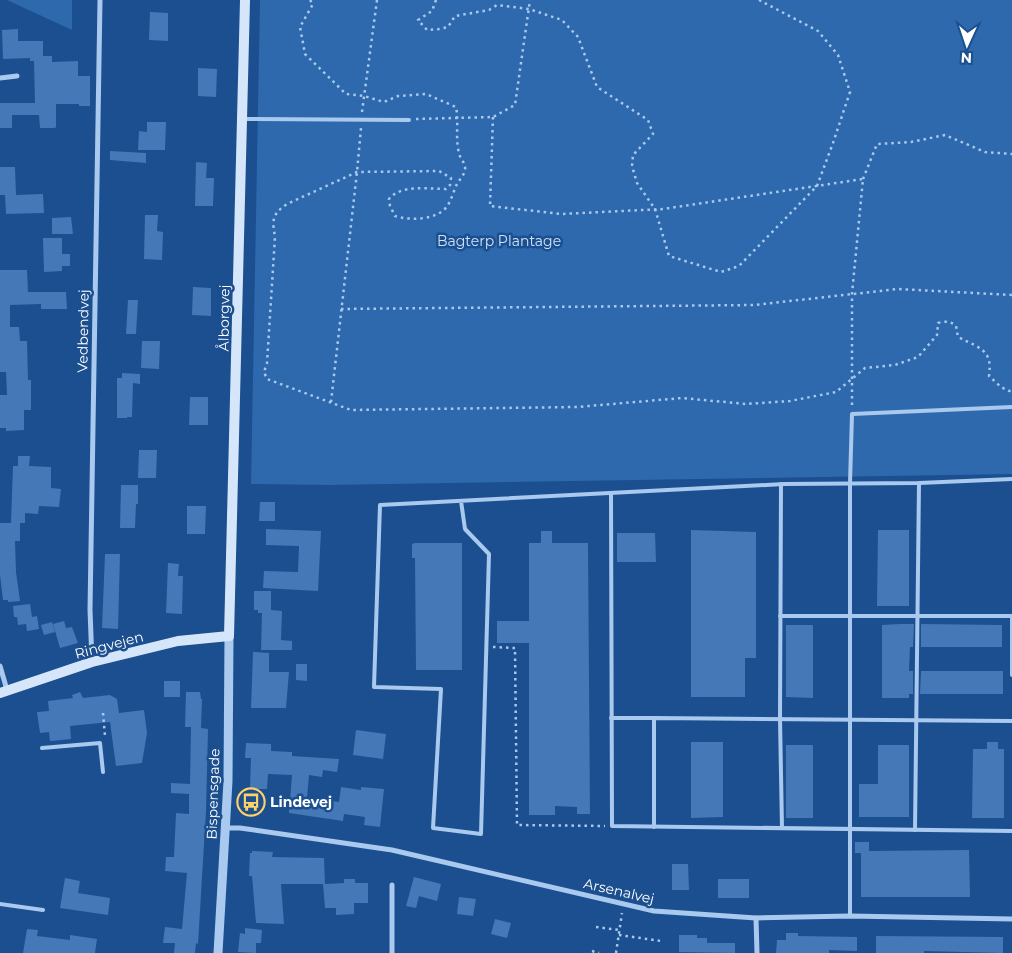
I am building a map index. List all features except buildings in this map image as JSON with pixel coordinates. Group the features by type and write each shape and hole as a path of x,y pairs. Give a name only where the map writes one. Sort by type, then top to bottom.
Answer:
{"main road":[{"name":"Ålborgvej","path":"229,636 245,0"},
{"name":"Ringvejen","path":"3,691 92,662 178,641 229,636"}],"street":[{"name":"Vedbendvej","path":"92,662 90,610 100,0"},
{"path":"0,78 17,76"},
{"name":"Bispensgade","path":"218,953 228,781 229,636"},
{"path":"0,666 3,691"},
{"name":"Arsenalvej","path":"226,828 240,828 392,850 654,911 756,918 850,916 1012,919"},
{"path":"392,885 392,953"},
{"path":"756,918 757,953"}],"lane":[{"path":"242,119 409,120"},
{"path":"850,916 850,483 852,414 1012,407"},
{"path":"462,500 465,529 488,554 481,834 433,828 441,689 374,688 380,505 462,500 780,484 919,483 1012,479"},
{"path":"915,830 919,483"},
{"path":"780,484 782,828"},
{"path":"611,493 612,826 850,830 1012,830"},
{"path":"780,616 1012,616 1012,675"},
{"path":"611,718 1012,721"},
{"path":"654,718 654,827"},
{"path":"42,748 100,743 103,772"},
{"path":"0,904 43,910"}],"path":[{"path":"310,0 312,4 300,27 305,54 346,94 364,96 384,102 398,96 426,94 456,107 458,117 456,138 459,155 465,164 464,172 449,204 436,216 411,218 395,216 389,199 396,194 410,190 446,190 451,178 439,171 357,172 287,204 278,210 272,222 275,237 267,362 264,372 267,379 272,382 351,410 577,407 682,398 746,404 790,401 836,392 865,368 895,365 918,357 937,335 938,323 952,322 956,326 958,337 984,350 991,363 989,376 1001,387 1009,391 1012,390"},
{"path":"331,402 357,172 361,120 377,0"},
{"path":"436,0 432,11 418,20 427,30 438,30 448,26 455,16 489,10 497,5 529,9 562,20 578,37 597,87 648,120 653,134 633,155 632,166 637,183 655,209 669,256 721,272 739,266 817,186 850,92 838,55 818,31 759,0"},
{"path":"409,120 493,117 515,104 530,0"},
{"path":"493,117 490,206 561,214 655,209 863,179"},
{"path":"852,414 852,294 863,179 876,144 911,142 945,135 985,152 1012,154"},
{"path":"341,308 754,305 898,289 1012,295"},
{"path":"486,647 515,648 517,825 612,826"},
{"path":"100,743 105,735 103,713"},
{"path":"616,953 624,904"},
{"path":"596,927 620,930"},
{"path":"619,935 661,941"},
{"path":"592,951 599,953"}],"green space":[{"path":"7,0 72,0 72,30"},
{"name":"Bagterp Plantage","path":"260,0 1012,0 1012,474 329,485 251,484"}],"place":[{"name":"Lindevej","path":"251,802"}]}
